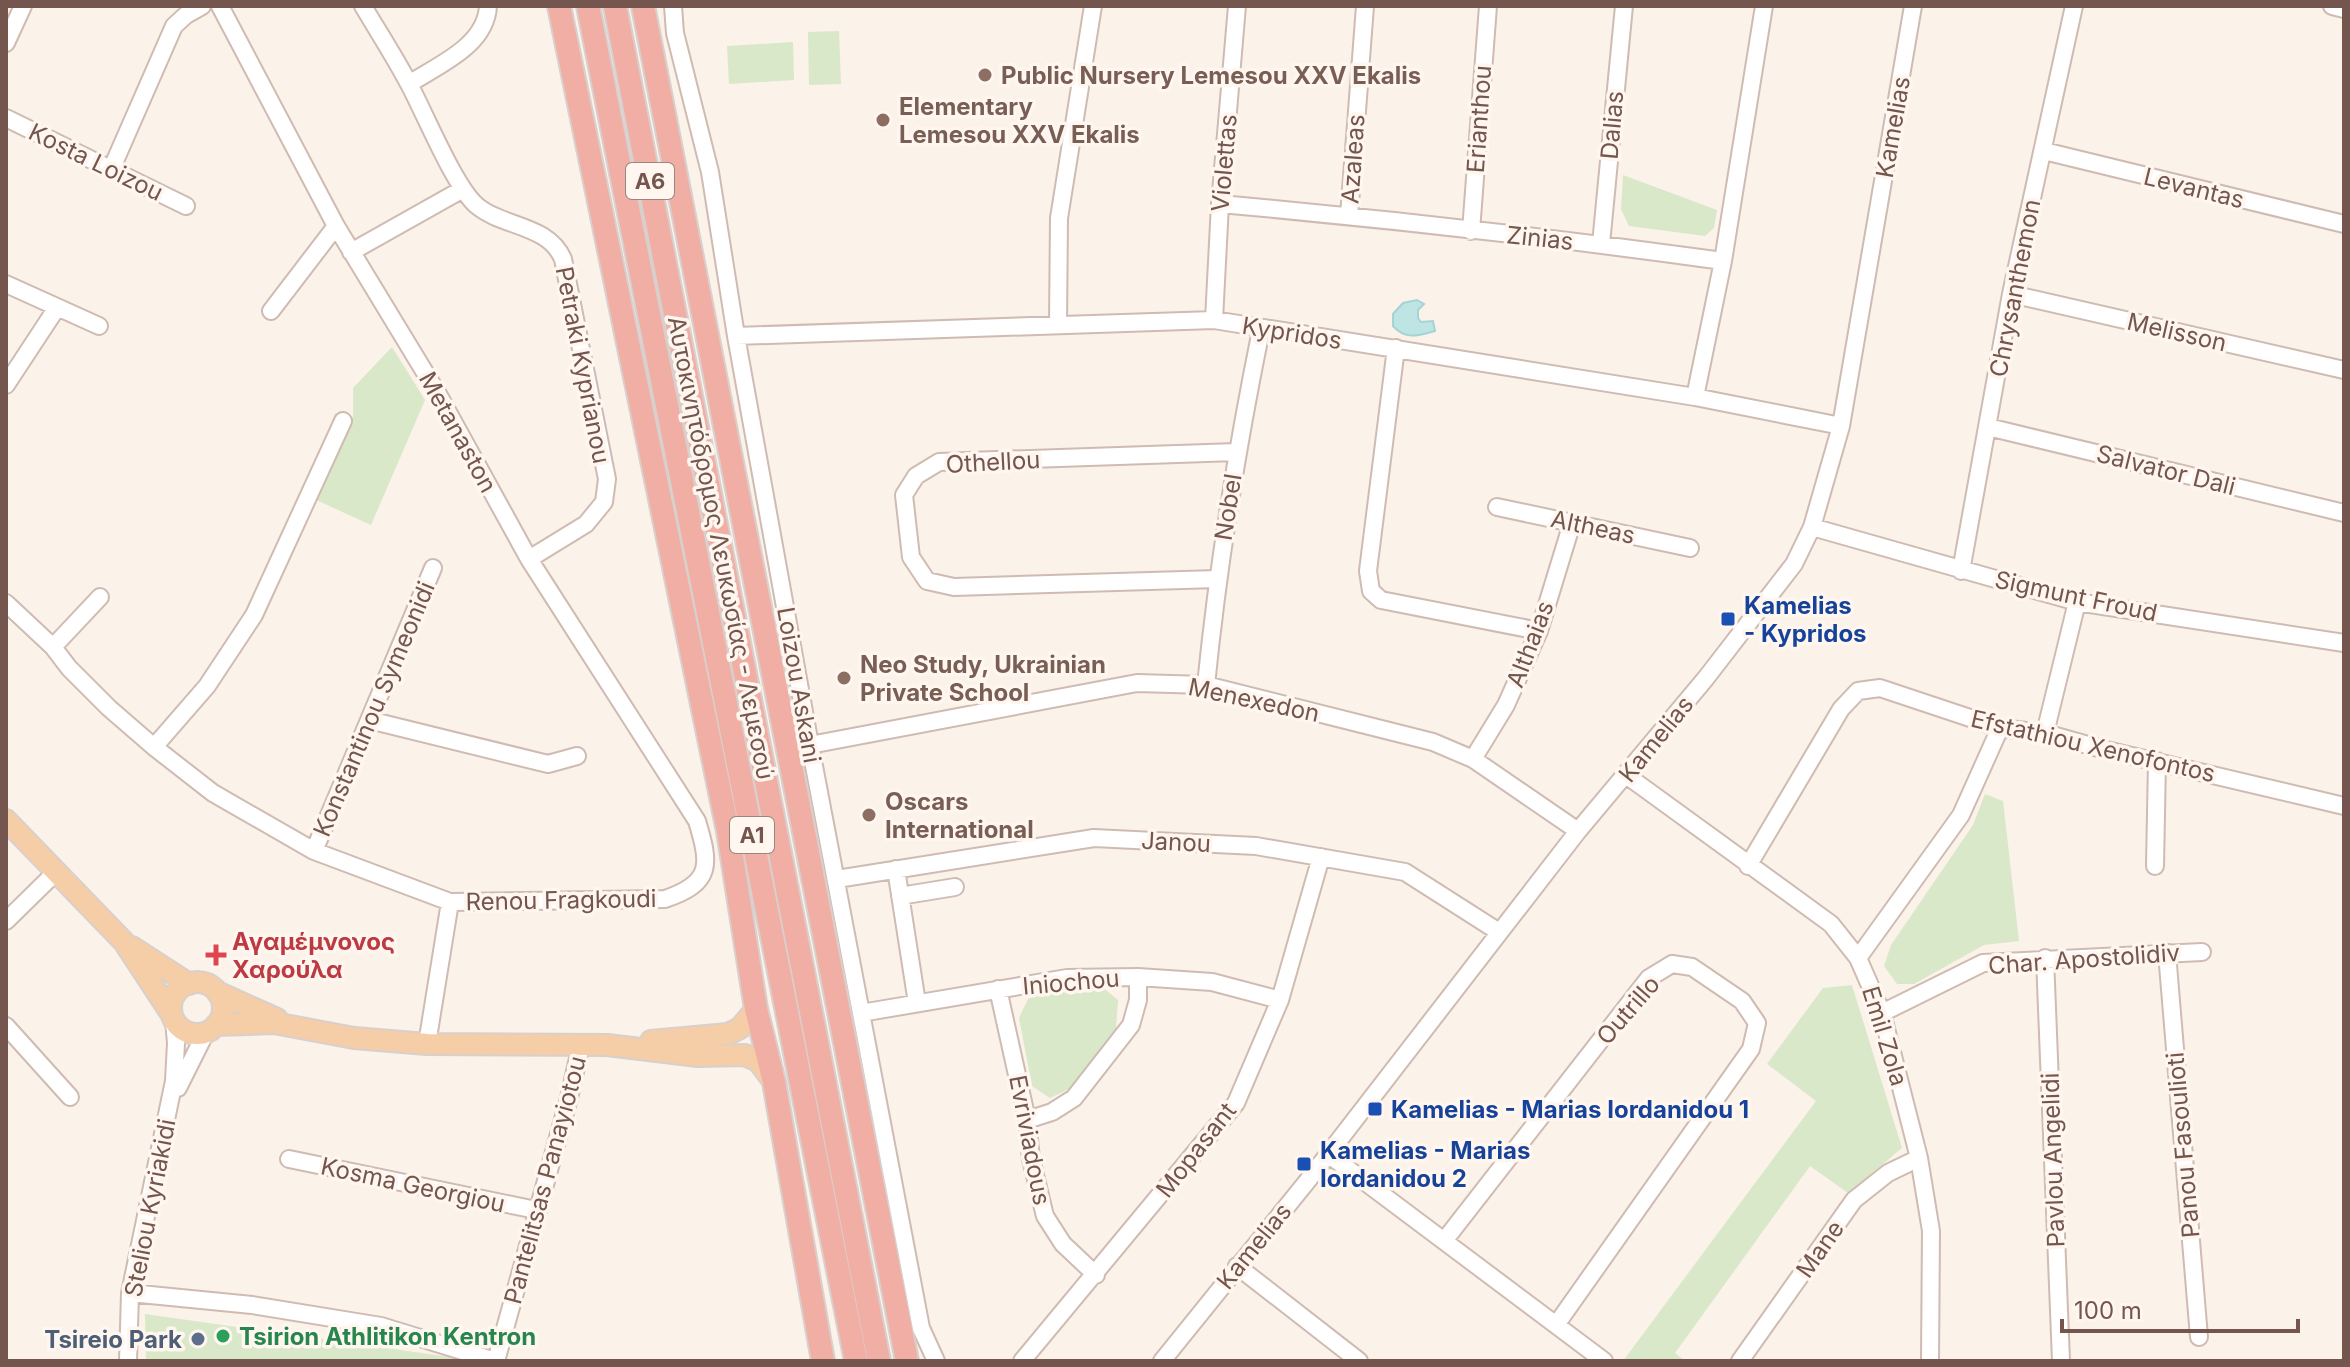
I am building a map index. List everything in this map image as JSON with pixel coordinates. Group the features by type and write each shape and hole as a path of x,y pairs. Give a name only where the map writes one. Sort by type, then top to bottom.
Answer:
{"highway":[{"name":"A6","path":"588,6 646,309"},
{"name":"A6","path":"615,6 684,356"},
{"path":"643,6 907,1361"},
{"path":"560,15 623,248 646,309"},
{"path":"560,15 728,831 756,1009 774,1082 823,1361"},
{"path":"658,76 684,356"},
{"name":"Αυτοκινητόδρομος Λευκωσίας - Λεμεσού","path":"646,309 856,1361"},
{"name":"Αυτοκινητόδρομος Λευκωσίας - Λεμεσού","path":"684,356 879,1361"}],"main road":[{"path":"6,820 124,942 178,1026 191,1034 211,1028 262,1023 292,1025 354,1038 427,1044 607,1045 728,1034 740,1028 756,1009"},
{"path":"124,942 189,984"},
{"path":"173,1017 172,999 182,987 201,983 292,1025"},
{"path":"211,1028 222,1008 217,992"},
{"path":"607,1045 698,1056 745,1055 758,1061 774,1082"}],"street":[{"path":"6,43 23,6"},
{"path":"111,170 174,26 202,6"},
{"name":"Metanaston","path":"220,6 336,226 438,394 529,559 697,821 706,850"},
{"path":"351,252 463,189 409,84 363,6"},
{"path":"409,84 468,46 481,30 488,6"},
{"name":"Loizou Askani","path":"673,6 675,33 710,172 736,336 810,745 921,1328 936,1361"},
{"path":"1058,325 1059,218 1093,6"},
{"name":"Violettas","path":"1214,320 1220,204 1237,6"},
{"name":"Azaleas","path":"1349,216 1365,6"},
{"name":"Erianthou","path":"1471,231 1488,6"},
{"name":"Dalias","path":"1601,244 1624,6"},
{"path":"1695,397 1723,261 1764,6"},
{"name":"Kamelias","path":"1162,1361 1328,1154 1578,831 1794,564 1812,527 1841,426 1913,6"},
{"name":"Chrysanthemon","path":"1961,571 2011,294 2074,6"},
{"path":"2332,6 2344,9"},
{"name":"Kosta Loizou","path":"6,118 186,206"},
{"name":"Levantas","path":"2044,151 2344,224"},
{"name":"Petraki Kyprianou","path":"463,189 476,205 493,216 547,237 557,246 563,259 607,479 604,502 586,524 529,559"},
{"name":"Zinias","path":"1220,204 1601,244 1723,261"},
{"path":"271,311 336,226"},
{"path":"6,284 99,326"},
{"name":"Melisson","path":"2011,294 2344,370"},
{"path":"6,385 56,309"},
{"name":"Kypridos","path":"736,336 1214,320 1261,330 1396,348 1695,397 1841,426"},
{"name":"Nobel","path":"1206,685 1217,579 1236,452 1261,330"},
{"path":"1396,348 1368,571 1371,591 1381,600 1539,631"},
{"path":"154,747 207,686 254,615 343,421"},
{"name":"Salvator Dali","path":"1988,427 2344,513"},
{"name":"Othellou","path":"1217,579 954,587 927,581 911,557 904,495 916,476 939,462 1236,452"},
{"name":"Altheas","path":"1497,507 1690,548"},
{"name":"Althaias","path":"1473,759 1506,705 1539,631 1572,523"},
{"name":"Sigmunt Froud","path":"1812,527 2077,602 2344,643"},
{"name":"Konstantinou Symeonidi","path":"314,851 433,568"},
{"path":"53,647 100,597"},
{"path":"2045,733 2077,602"},
{"name":"Renou Fragkoudi","path":"6,603 53,647 69,668 109,708 213,793 314,851 450,902 665,899 688,891 697,881 705,871 706,850"},
{"name":"Menexedon","path":"810,745 1137,683 1206,685 1433,742 1473,759 1578,831"},
{"name":"Efstathiou Xenofontos","path":"1748,866 1841,709 1858,691 1880,688 2000,728 2045,733 2344,806"},
{"path":"369,720 548,764 577,756"},
{"path":"1858,958 1961,815 2000,728"},
{"path":"2155,866 2157,761"},
{"name":"Emil Zola","path":"1626,775 1831,924 1858,958 1882,1013 1919,1158 1931,1231 1930,1361"},
{"name":"Janou","path":"837,879 1094,838 1256,846 1405,872 1499,932"},
{"name":"Mopasant","path":"1022,1361 1236,1103 1280,1000 1321,857"},
{"path":"896,869 917,1003"},
{"path":"6,921 56,872"},
{"path":"900,896 955,887"},
{"path":"427,1044 450,902"},
{"name":"Char. Apostolidiv","path":"1882,1013 1983,963 2202,952"},
{"name":"Panou Fasoulioti","path":"2167,953 2199,1337"},
{"name":"Pavlou Angelidi","path":"2045,958 2061,1361"},
{"name":"Outrillo","path":"1444,1241 1649,978 1672,964 1692,967 1742,1001 1757,1023 1751,1049 1556,1325"},
{"path":"1027,1120 1052,1112 1074,1098 1131,1025 1138,1000 1138,977"},
{"name":"Iniochou","path":"861,1013 1067,978 1138,977 1212,982 1280,1000"},
{"name":"Evriviadous","path":"998,989 1045,1216 1063,1244 1096,1275"},
{"name":"Steliou Kyriakidi","path":"128,1361 130,1293 170,1104 176,1043 173,1017"},
{"path":"6,1026 70,1097"},
{"name":"Steliou Kyriakidi","path":"170,1104 211,1028"},
{"name":"Pantelitsas Panayiotou","path":"496,1361 581,1045"},
{"path":"1328,1154 1604,1361"},
{"name":"Mane","path":"1740,1361 1854,1200 1888,1173 1919,1158"},
{"name":"Kosma Georgiou","path":"289,1159 536,1210"},
{"path":"1237,1266 1359,1361"},
{"path":"130,1293 252,1305 381,1326 496,1361"}],"green space":[{"path":"839,31 841,84 809,85 808,32"},
{"path":"793,42 794,80 729,84 727,46"},
{"path":"1623,175 1717,210 1714,228 1705,236 1629,226 1621,209"},
{"path":"392,347 425,400 371,525 314,499 353,417 353,388"},
{"path":"1985,794 2003,801 2019,941 1984,945 1914,984 1897,984 1884,966 1891,945 1973,825"},
{"path":"1852,985 1902,1148 1848,1193 1810,1166 1675,1353 1685,1361 1623,1361 1816,1101 1767,1064 1823,988"},
{"path":"1102,987 1118,1000 1116,1029 1071,1088 1050,1098 1032,1086 1019,1018 1028,999 1050,990"},
{"name":"Tsirion Athlitikon Kentron","path":"145,1314 457,1358 464,1361 146,1361"}],"water":[{"path":"1417,300 1424,304 1418,310 1418,318 1421,322 1433,321 1435,331 1407,335 1393,326 1393,314 1403,303"}],"place":[{"name":"Public Nursery Lemesou XXV Ekalis","path":"985,75"},
{"name":"Elementary Lemesou XXV Ekalis","path":"883,120"},
{"name":"Kamelias - Kypridos","path":"1728,619"},
{"name":"Neo Study, Ukrainian Private School","path":"844,678"},
{"name":"Oscars International","path":"869,815"},
{"name":"Αγαμέμνονος Χαρούλα","path":"216,955"},
{"name":"Kamelias - Marias Iordanidou 1","path":"1375,1109"},
{"name":"Kamelias - Marias Iordanidou 2","path":"1304,1164"},
{"name":"Tsirion Athlitikon Kentron","path":"223,1336"},
{"name":"Tsireio Park","path":"198,1339"}]}
